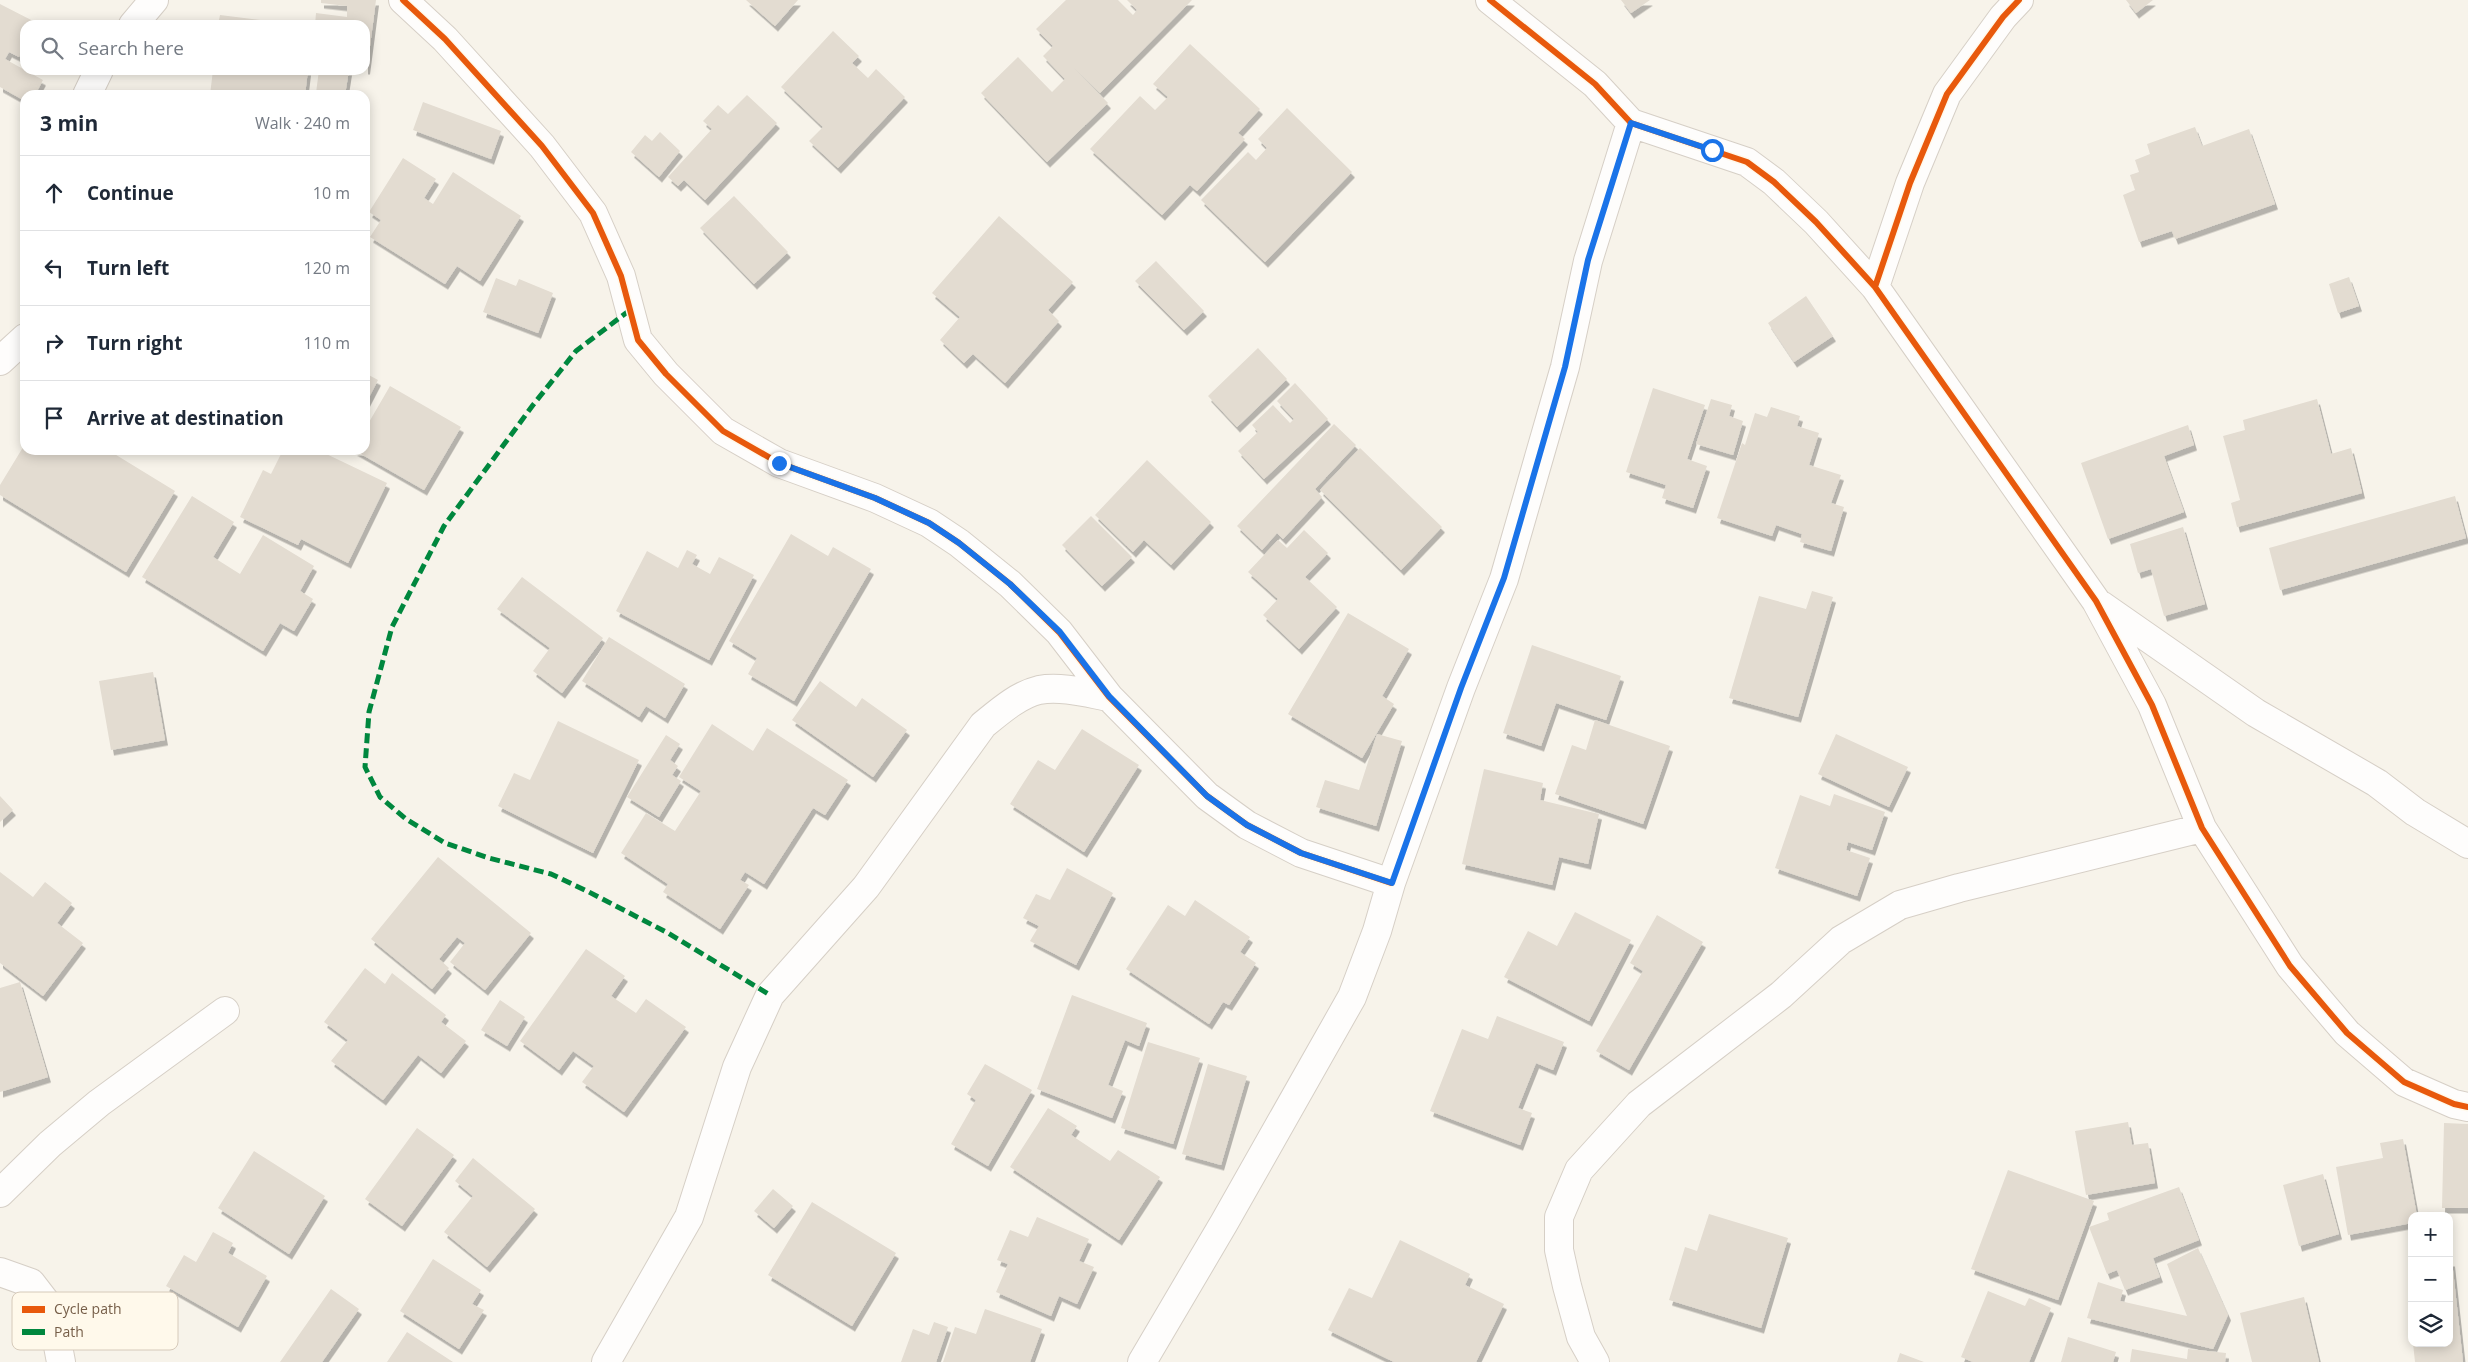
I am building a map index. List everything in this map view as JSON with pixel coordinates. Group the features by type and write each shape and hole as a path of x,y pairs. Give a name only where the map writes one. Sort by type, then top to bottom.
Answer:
{"street":[{"path":"137,20 154,0"},
{"path":"403,0 445,39 542,146 593,213 621,276 638,340 666,374 723,431 779,463 875,498 929,523 959,543 1010,584 1060,632 1109,696 1207,796 1247,825 1301,853 1392,883"},
{"path":"1490,0 1595,84 1631,123 1747,162 1774,182 1816,222 1875,287 2096,601 2152,705 2202,828 2290,966 2347,1033 2404,1082 2454,1104 2468,1106"},
{"path":"1875,287 1910,183 1946,94 2003,17 2019,0"},
{"path":"89,90 97,75"},
{"path":"1142,1362 1224,1223 1352,997 1378,931 1392,883 1461,688 1504,578 1565,367 1588,260 1631,123"},
{"path":"0,361 20,343"},
{"path":"2096,601 2256,714 2377,783 2415,812 2468,844"},
{"path":"606,1362 689,1217 737,1067 770,994 866,887 983,725 1007,706 1038,690 1069,691 1109,696"},
{"path":"1595,1362 1581,1337 1567,1286 1559,1250 1559,1218 1580,1170 1639,1104 1781,996 1841,940 1900,905 1959,888 2202,828"},
{"path":"0,1193 50,1144 99,1103 225,1011"},
{"path":"0,1272 31,1283 38,1292"}],"building":[{"path":"321,0 376,0 370,46 370,20 315,20 316,13 347,17 347,6 321,3"},
{"path":"746,0 798,0 775,26"},
{"path":"1066,0 1118,0 1133,15 1137,10 1127,0 1192,0 1100,93 1074,68 1108,103 1047,162 981,93 1018,57 1052,92 1065,79 1043,56 1053,46 1036,29"},
{"path":"1621,0 1650,0 1631,13"},
{"path":"2126,0 2153,0 2136,13"},
{"path":"0,4 31,20 20,20 19,57 9,52 5,59 20,67 20,75 34,75 43,80 38,90 20,90 20,98 0,87"},
{"path":"220,15 261,20 219,20"},
{"path":"833,31 859,56 852,63 868,78 876,69 905,97 838,168 809,141 823,127 781,87"},
{"path":"1190,44 1260,109 1238,133 1245,139 1197,191 1190,185 1162,215 1090,149 1140,96 1155,110 1168,97 1153,84"},
{"path":"212,75 307,75 306,90 211,90"},
{"path":"318,75 348,75 346,90 316,90"},
{"path":"747,95 777,123 705,200 684,180 678,186 668,177 712,129 703,121 718,105 728,114"},
{"path":"423,102 501,131 491,159 413,130"},
{"path":"1287,108 1352,172 1265,262 1201,200 1248,152 1256,160 1267,148 1258,139"},
{"path":"2195,127 2202,146 2249,129 2275,204 2175,239 2172,231 2139,242 2123,195 2135,190 2130,175 2139,172 2135,160 2150,154 2147,144"},
{"path":"660,132 680,151 659,177 631,152 645,135 652,141"},
{"path":"403,158 436,179 424,198 433,204 453,172 521,216 480,281 457,266 445,284 370,237 381,220 370,213"},
{"path":"734,196 788,252 754,284 700,228"},
{"path":"999,216 1073,282 1048,310 1059,321 1005,383 973,354 964,363 940,340 960,317 932,293"},
{"path":"1156,261 1204,311 1184,330 1135,281"},
{"path":"2349,277 2359,306 2338,313 2329,284"},
{"path":"496,278 516,286 519,279 553,293 538,333 483,312"},
{"path":"1806,296 1833,336 1794,362 1768,323"},
{"path":"1258,348 1287,379 1237,427 1208,396"},
{"path":"370,376 378,380 370,395"},
{"path":"1295,383 1328,419 1264,479 1238,451 1258,432 1252,425 1273,405 1290,423 1294,419 1277,401"},
{"path":"390,386 461,427 424,490 363,455 370,455 370,420"},
{"path":"1653,388 1705,405 1687,459 1707,466 1693,508 1662,498 1666,485 1626,472"},
{"path":"1711,399 1732,405 1729,416 1743,421 1733,455 1696,444"},
{"path":"2317,399 2331,454 2351,448 2362,493 2237,527 2231,503 2240,500 2223,436 2245,430 2243,420"},
{"path":"1771,407 1800,416 1797,426 1819,433 1809,465 1841,475 1831,503 1844,507 1831,551 1800,542 1802,534 1776,525 1772,536 1717,518 1742,443 1745,445 1755,413 1767,417"},
{"path":"1334,424 1356,445 1315,489 1322,497 1283,539 1277,533 1262,550 1237,526"},
{"path":"2188,425 2194,445 2164,456 2184,512 2108,539 2081,463"},
{"path":"1360,448 1442,527 1401,570 1320,490"},
{"path":"20,452 20,455 116,455 175,491 126,572 0,495 0,485"},
{"path":"280,455 328,455 387,483 348,563 301,539 298,545 240,517 263,470 271,474"},
{"path":"1147,460 1211,522 1171,565 1144,540 1133,552 1095,515"},
{"path":"192,496 234,522 213,557 240,574 263,535 314,566 300,591 313,599 294,631 280,623 263,651 142,577"},
{"path":"2455,496 2466,538 2280,590 2269,548"},
{"path":"1091,516 1132,557 1102,586 1062,545"},
{"path":"2183,527 2205,604 2164,616 2151,569 2138,573 2130,544"},
{"path":"1304,530 1328,553 1305,577 1337,607 1299,649 1263,615 1278,599 1248,572 1278,540 1287,548"},
{"path":"791,534 828,556 833,547 871,569 794,701 748,674 757,658 729,641"},
{"path":"687,550 697,555 692,564 710,574 719,557 754,575 709,660 616,611 647,551 678,568"},
{"path":"522,577 603,638 562,693 533,671 550,648 497,609"},
{"path":"1812,591 1833,597 1798,717 1729,698 1759,596 1806,609"},
{"path":"1348,613 1409,649 1382,696 1394,704 1362,758 1288,714"},
{"path":"609,637 685,684 665,718 646,706 639,717 582,681"},
{"path":"1532,645 1621,676 1606,720 1556,703 1541,746 1503,733"},
{"path":"153,672 165,740 111,750 99,681"},
{"path":"820,681 856,707 862,698 907,730 873,777 792,720"},
{"path":"1595,720 1670,746 1643,824 1555,794 1572,745 1586,750"},
{"path":"558,721 639,760 593,853 498,806 514,773 530,780"},
{"path":"712,724 753,751 767,728 848,780 825,815 813,808 764,884 745,872 740,880 749,885 720,929 663,892 668,884 621,853 646,813 675,831 701,791 679,777"},
{"path":"1082,729 1139,765 1084,852 1010,804 1038,760 1055,770"},
{"path":"1377,734 1402,741 1376,826 1316,807 1325,780 1359,790"},
{"path":"1836,734 1908,767 1889,807 1818,774"},
{"path":"666,735 680,744 670,760 678,766 672,775 681,781 659,817 627,797"},
{"path":"1484,769 1543,783 1540,800 1599,814 1588,864 1559,857 1552,885 1462,864"},
{"path":"1834,794 1885,812 1872,850 1848,842 1846,850 1870,858 1857,896 1775,868 1800,795 1830,806"},
{"path":"0,796 13,810 0,822"},
{"path":"438,857 531,933 485,990 450,962 465,943 457,937 439,959 449,968 432,989 371,939"},
{"path":"1067,868 1113,893 1076,965 1030,941 1039,926 1023,918 1036,894 1050,900"},
{"path":"0,872 33,897 45,882 72,903 57,923 83,943 43,996 0,963"},
{"path":"1195,900 1250,937 1240,952 1256,963 1229,1005 1223,1002 1209,1024 1126,969 1168,905 1185,916"},
{"path":"1575,912 1631,940 1589,1021 1504,977 1528,931 1557,946"},
{"path":"1657,915 1703,942 1629,1070 1596,1051 1643,971 1630,963"},
{"path":"586,949 625,976 611,996 636,1013 646,999 686,1027 624,1112 582,1082 594,1066 573,1051 559,1070 520,1041"},
{"path":"365,968 385,984 392,973 446,1015 441,1022 466,1041 441,1073 418,1055 383,1100 331,1061 348,1040 324,1022"},
{"path":"20,982 48,1077 0,1092 0,988"},
{"path":"1072,995 1147,1023 1139,1046 1125,1040 1108,1085 1123,1091 1112,1118 1037,1089"},
{"path":"500,1000 525,1017 507,1046 481,1030"},
{"path":"1497,1016 1564,1042 1553,1070 1536,1063 1518,1108 1532,1113 1520,1145 1430,1111 1462,1029 1488,1039"},
{"path":"1148,1042 1200,1058 1173,1144 1121,1128"},
{"path":"985,1064 1032,1090 988,1166 951,1144 976,1100 967,1094"},
{"path":"1208,1064 1247,1076 1221,1165 1182,1154"},
{"path":"1048,1108 1077,1126 1071,1135 1110,1161 1118,1150 1160,1177 1119,1240 1010,1167"},
{"path":"2128,1122 2132,1145 2148,1143 2155,1183 2086,1195 2075,1131"},
{"path":"2444,1123 2468,1124 2468,1208 2442,1208"},
{"path":"417,1128 454,1155 402,1226 365,1199"},
{"path":"2403,1139 2416,1212 2408,1212 2408,1224 2348,1235 2336,1167 2383,1158 2380,1143"},
{"path":"254,1151 325,1196 289,1254 218,1208"},
{"path":"473,1158 535,1209 487,1267 444,1232 473,1196 455,1181"},
{"path":"2008,1170 2094,1201 2058,1300 1971,1269"},
{"path":"2323,1174 2339,1234 2299,1246 2283,1185"},
{"path":"2179,1187 2199,1240 2153,1258 2160,1277 2125,1290 2117,1270 2107,1274 2089,1227 2109,1220 2107,1213"},
{"path":"773,1189 793,1206 774,1228 754,1211"},
{"path":"812,1202 896,1253 852,1326 768,1275"},
{"path":"1709,1214 1788,1238 1761,1328 1669,1300 1685,1247 1697,1251"},
{"path":"1037,1217 1089,1239 1079,1261 1094,1267 1077,1304 1059,1296 1051,1316 996,1292 1008,1264 997,1260 1010,1230 1028,1237"},
{"path":"213,1232 233,1243 228,1253 267,1276 238,1327 166,1286 184,1255 196,1262"},
{"path":"1400,1240 1470,1274 1465,1285 1504,1304 1476,1362 1394,1362 1328,1330 1349,1288 1372,1298"},
{"path":"2198,1248 2228,1315 2213,1349 2087,1318 2098,1282 2123,1290 2120,1301 2187,1316 2167,1264"},
{"path":"433,1259 481,1290 472,1304 484,1310 459,1349 400,1311"},
{"path":"2453,1270 2463,1362 2415,1362 2413,1347 2453,1347"},
{"path":"331,1289 359,1309 322,1362 280,1362"},
{"path":"1988,1291 2025,1306 2029,1298 2051,1308 2029,1362 1973,1362 1961,1357"},
{"path":"2304,1297 2319,1362 2252,1362 2240,1313"},
{"path":"985,1309 1042,1329 1030,1362 943,1362 955,1327 976,1334"},
{"path":"934,1322 948,1327 936,1362 901,1362 913,1329 929,1335"},
{"path":"407,1332 453,1362 387,1362"},
{"path":"2068,1337 2116,1352 2113,1362 2061,1362"},
{"path":"2132,1349 2187,1359 2188,1349 2226,1353 2225,1362 2130,1362"},
{"path":"1900,1353 1924,1362 1897,1362"}],"marked path":[{"path":"630,310 576,351 533,405 444,526 392,627 369,712 365,767 380,797 406,819 445,843 489,858 551,874 668,933 770,995"}],"cycle path":[{"path":"403,0 445,39 542,146 593,213 621,276 638,340 666,374 723,431 779,463 875,498 929,523 959,543 1010,584 1059,632 1109,697 1207,796 1247,825 1301,853 1391,883"},
{"path":"1490,0 1595,84 1631,123 1747,162 1774,182 1816,222 1875,287 2096,601 2152,705 2202,828 2290,966 2347,1033 2404,1082 2454,1104 2468,1107"},
{"path":"1875,287 1910,183 1947,94 2003,17 2019,0"}],"route":[{"path":"779,463 875,498 929,523 959,543 1010,584 1060,632 1109,696 1207,796 1247,825 1301,853 1392,883 1461,688 1504,578 1565,367 1588,260 1631,123 1712,150"}]}
